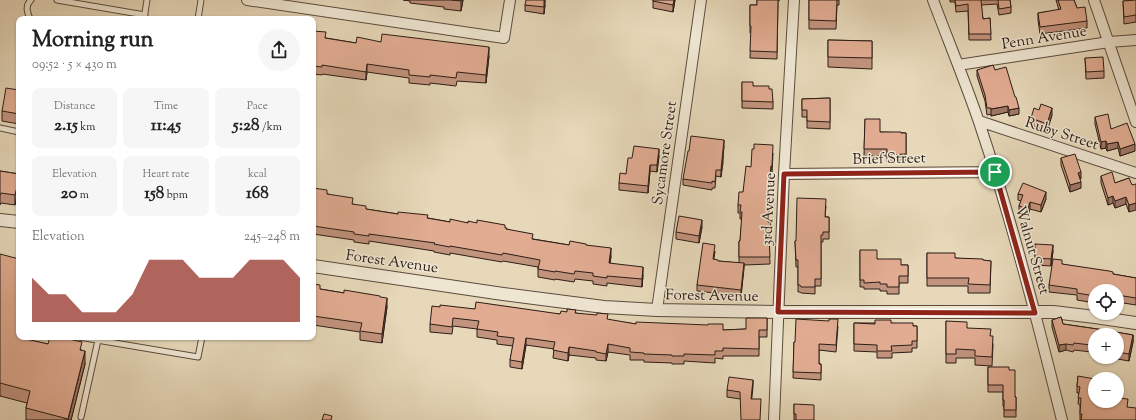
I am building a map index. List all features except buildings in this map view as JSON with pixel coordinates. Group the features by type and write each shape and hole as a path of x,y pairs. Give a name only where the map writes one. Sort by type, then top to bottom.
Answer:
{"street":[{"path":"247,0 504,38 510,0"},
{"name":"Sycamore Street","path":"657,310 701,0"},
{"name":"3rd Avenue","path":"774,420 784,174 794,0"},
{"name":"Walnut Street","path":"933,0 979,121 995,172 1035,313 1062,420"},
{"path":"1094,0 1136,122"},
{"name":"Penn Avenue","path":"958,65 1109,42 1136,40"},
{"name":"Ruby Street","path":"979,121 1136,173"},
{"name":"Brief Street","path":"784,174 995,172"},
{"path":"0,220 16,222"},
{"name":"Forest Avenue","path":"316,266 503,294 604,307 657,310 778,312 1053,312 1136,323"}],"lane":[{"path":"28,16 27,8 28,3 31,0"},
{"path":"57,0 139,16"},
{"path":"144,16 147,0"},
{"path":"198,16 201,0"},
{"path":"0,128 16,131"},
{"path":"81,417 98,340 198,357 201,340"}],"route":[{"path":"995,172 1035,313 778,312 784,174 995,172"}]}
